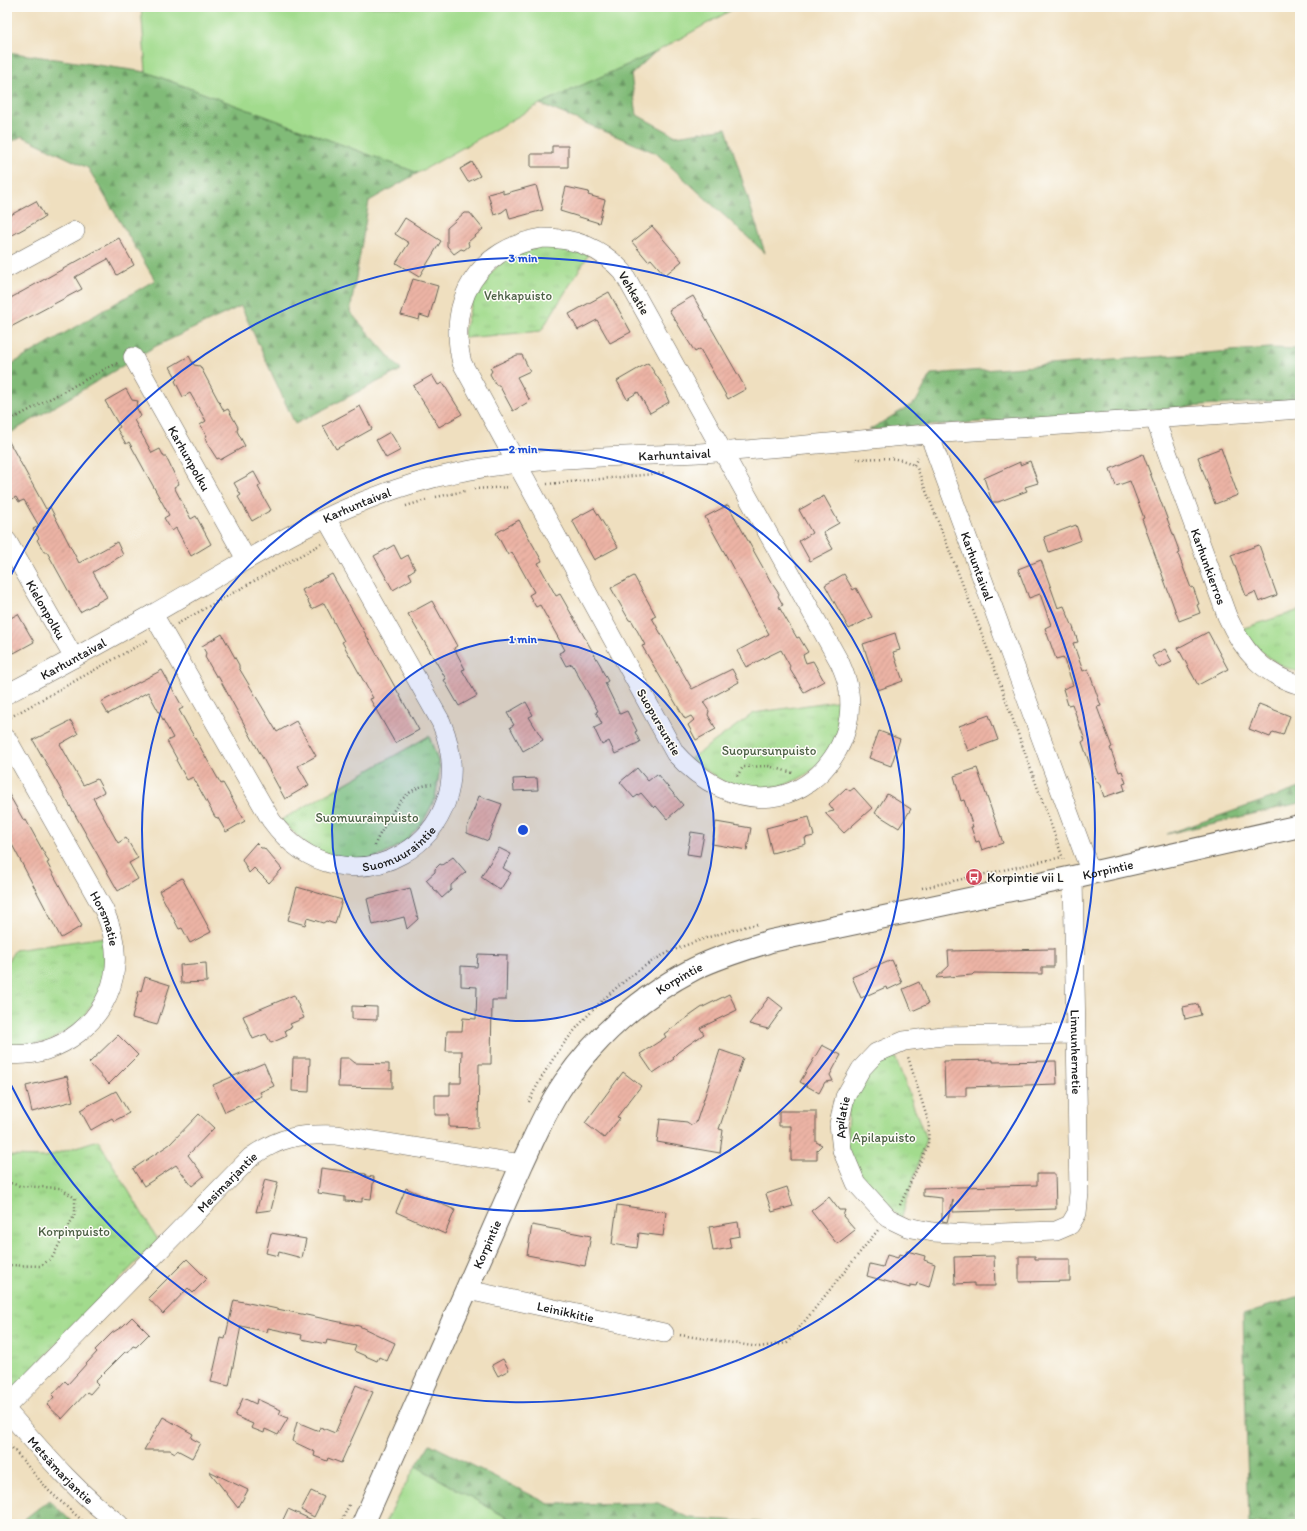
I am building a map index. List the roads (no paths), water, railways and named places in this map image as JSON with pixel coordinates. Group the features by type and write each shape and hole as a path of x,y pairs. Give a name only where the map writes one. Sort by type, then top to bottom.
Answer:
{"street":[{"path":"7,268 75,231"},
{"name":"Vehkatie","path":"515,462 462,363 458,348 458,316 469,286 488,262 514,245 544,238 558,238 588,245 613,261 624,272 724,452"},
{"name":"Karhunpolku","path":"133,358 246,559"},
{"path":"929,434 1300,409"},
{"name":"Karhunkierros","path":"1155,419 1227,616 1236,635 1245,650 1256,661 1282,678 1300,685"},
{"name":"Karhuntaival","path":"7,694 153,614 246,559 353,504 412,484 452,473 515,462 724,452 929,434 1082,875"},
{"name":"Suopursuntie","path":"515,462 675,752 696,773 725,790 747,796 777,796 791,792 811,780 828,764 844,738 850,708 846,677 840,663 724,452"},
{"name":"Suomuuraintie","path":"153,614 271,820 280,832 302,852 322,861 344,866 374,864 402,854 426,836 443,811 452,782 451,751 441,722 326,518"},
{"name":"Kielonpolku","path":"7,541 74,658"},
{"name":"Horsmatie","path":"7,739 104,910 110,924 115,953 115,968 107,996 100,1009 81,1032 55,1047 41,1052 7,1054"},
{"name":"Korpintie","path":"363,1524 468,1290 522,1164 547,1111 564,1083 584,1056 608,1029 634,1007 694,969 725,956 771,941 1082,875 1300,826"},
{"name":"Linnunhernetie","path":"1070,1225 1077,1213 1079,1193 1075,1034 1082,875"},
{"name":"Apilatie","path":"1070,1225 1056,1231 973,1234 933,1232 907,1227 890,1219 856,1183 842,1150 839,1124 845,1097 861,1069 876,1053 904,1041 942,1036 1075,1034"},
{"name":"Mesimarjantie","path":"7,1406 251,1157 269,1145 309,1134 336,1135 522,1164"},
{"name":"Leinikkitie","path":"468,1290 664,1333"},
{"name":"Metsämarjantie","path":"7,1411 64,1477 100,1510 119,1524"}],"place":[{"name":"Korpintie vii L","path":"974,877"}],"park label":[{"name":"Vehkapuisto","path":"518,295"},
{"name":"Suopursunpuisto","path":"769,750"},
{"name":"Suomuurainpuisto","path":"367,817"},
{"name":"Apilapuisto","path":"884,1137"},
{"name":"Korpinpuisto","path":"74,1231"}]}
